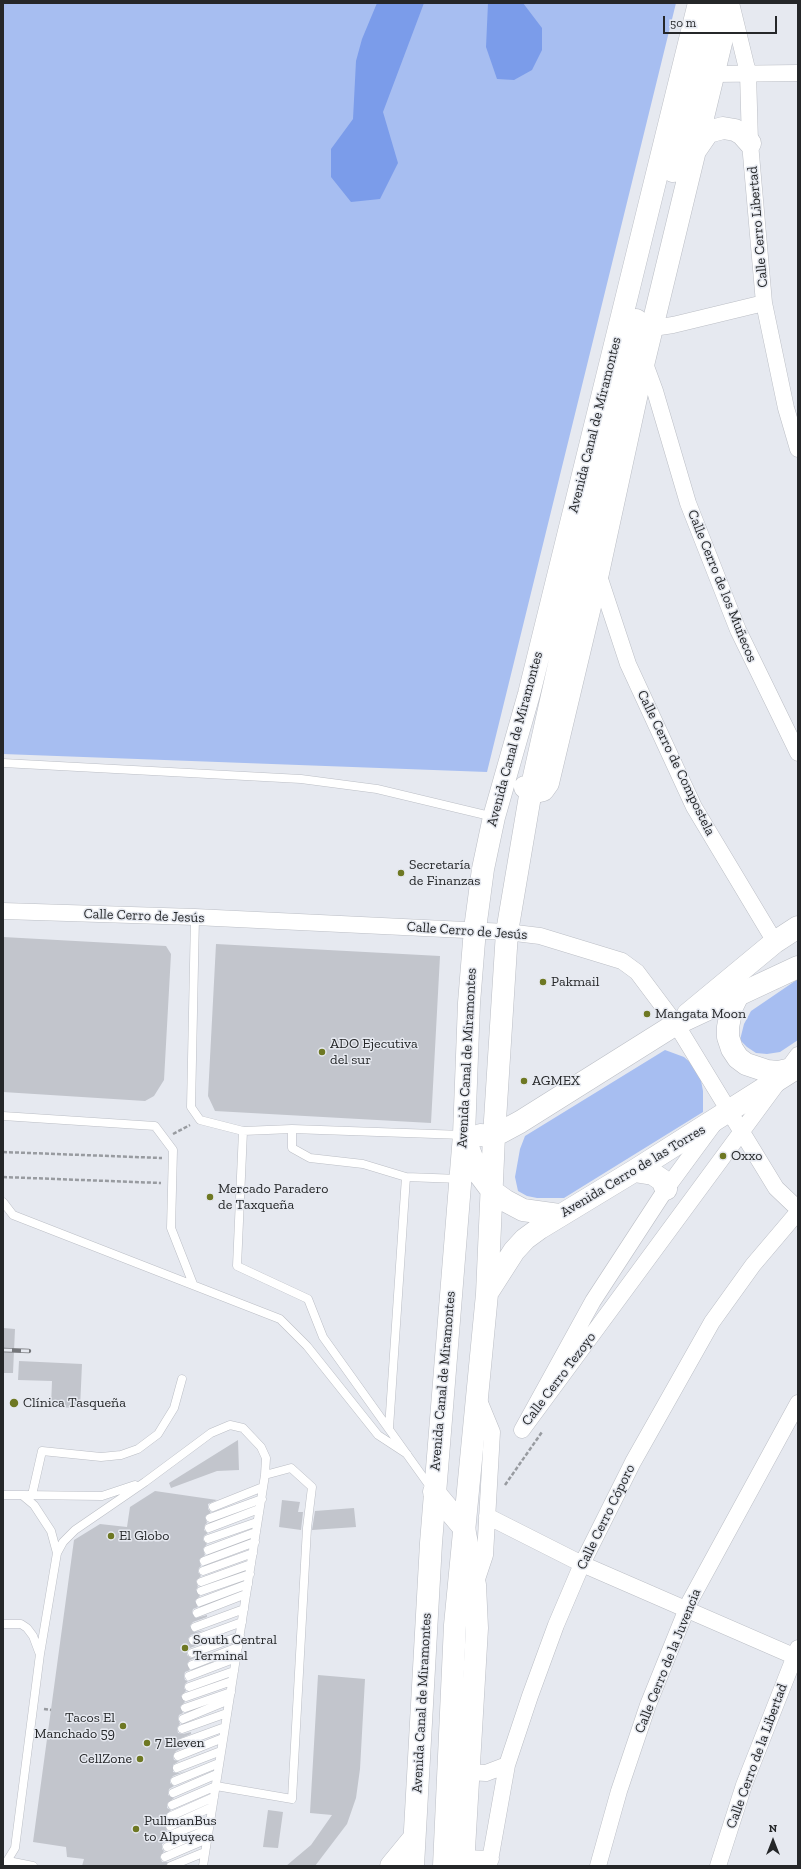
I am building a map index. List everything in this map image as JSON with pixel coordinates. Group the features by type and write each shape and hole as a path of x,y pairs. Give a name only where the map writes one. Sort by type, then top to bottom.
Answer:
{"main road":[{"name":"Avenida Canal de Miramontes","path":"413,1866 434,1492 464,1135 469,1003 475,930 483,869 494,817 529,694 699,3"},
{"name":"Avenida Canal de Miramontes","path":"457,1863 455,1625 487,1294 494,1136 507,932 531,790 636,322 715,3"},
{"name":"Avenida Canal de Miramontes","path":"531,790 543,790 548,783 598,573 644,361 654,328 731,3"},
{"path":"695,155 700,141 708,132 715,129 728,128 736,130 750,143"},
{"path":"529,694 529,724 518,772 521,783 531,790"},
{"path":"676,1024 775,942 798,927"},
{"path":"559,1215 523,1210 506,1201 492,1191 477,1171 464,1135 494,1136 526,1118 676,1024 798,967"},
{"path":"738,995 732,1006 728,1027 728,1038 732,1049 738,1058 746,1064 767,1071 778,1072 798,1067"},
{"name":"Avenida Cerro de las Torres","path":"487,1294 505,1263 524,1239 559,1215 634,1171 798,1067"},
{"path":"634,1171 653,1174 662,1180 666,1189"},
{"name":"Avenida Canal de Miramontes","path":"434,1492 464,1528 475,1585 477,1628 469,1772 457,1863"},
{"path":"391,1866 414,1838"}],"street":[{"name":"Calle Cerro Libertad","path":"731,3 748,73 750,143 764,303 786,408 798,449"},
{"path":"714,74 798,73"},
{"path":"654,328 673,325 764,303"},
{"name":"Calle Cerro de los Muñecos","path":"644,361 662,412 688,503 738,630 798,753"},
{"path":"633,410 646,404 653,405 662,412"},
{"name":"Calle Cerro de Compostela","path":"598,573 628,664 694,807 775,942"},
{"name":"Calle Cerro de Jesús","path":"3,911 195,917 507,932 540,936 622,961 637,972 676,1024 724,1115 776,1188 798,1210"},
{"name":"Calle Cerro Tezoyo","path":"724,1115 666,1189 593,1301 522,1430 798,1055"},
{"name":"Calle Cerro Cóporo","path":"457,1863 490,1863 507,1765 538,1674 582,1564 632,1462 712,1322 753,1265 798,1210"},
{"name":"Avenida Canal de Miramontes","path":"455,1625 475,1585 485,1555 492,1432 477,1396"},
{"name":"Calle Cerro de la Juvencia","path":"598,1866 619,1791 648,1704 686,1610 724,1536 798,1403"},
{"path":"487,1516 582,1564 686,1610 796,1654"},
{"name":"Calle Cerro de la Libertad","path":"718,1866 744,1785 796,1654"},
{"path":"469,1772 486,1773 507,1765"}],"lane":[{"path":"3,763 301,779 377,789 494,817"},
{"path":"195,917 191,1107 200,1120 243,1131 292,1130 464,1135"},
{"path":"3,1116 155,1126 173,1150 171,1228 192,1284"},
{"path":"292,1130 292,1148 310,1158 363,1164 406,1177 460,1179"},
{"path":"243,1131 237,1266 308,1299 323,1337 434,1492"},
{"path":"389,1428 406,1177"},
{"path":"3,1202 13,1215 280,1319 307,1346 378,1435 407,1454"},
{"path":"32,1495 42,1451 101,1457 121,1455 138,1449 158,1434 174,1408 182,1379"},
{"path":"33,1866 6,1864 15,1848 40,1654 57,1554 63,1542 75,1530 145,1482 211,1433 230,1425 243,1428 261,1446 266,1458 265,1475 203,1864 195,1866"},
{"path":"172,1805 216,1786 292,1799 307,1528 312,1487 291,1468 265,1475"},
{"path":"3,1495 102,1496 145,1482"},
{"path":"212,1507 263,1487"},
{"path":"22,1495 34,1505 51,1531 57,1554"},
{"path":"210,1518 262,1499"},
{"path":"209,1528 259,1509"},
{"path":"208,1539 257,1522"},
{"path":"208,1550 256,1532"},
{"path":"204,1561 255,1542"},
{"path":"203,1571 253,1554"},
{"path":"201,1582 251,1564"},
{"path":"201,1591 250,1574"},
{"path":"200,1602 248,1584"},
{"path":"197,1613 246,1594"},
{"path":"195,1627 244,1609"},
{"path":"193,1640 242,1622"},
{"path":"3,1624 20,1624 27,1628 33,1636 40,1654"},
{"path":"192,1653 240,1636"},
{"path":"192,1665 238,1647"},
{"path":"189,1676 236,1658"},
{"path":"189,1687 234,1670"},
{"path":"186,1697 232,1681"},
{"path":"185,1708 230,1696"},
{"path":"183,1719 230,1696"},
{"path":"182,1729 227,1713"},
{"path":"180,1743 224,1727"},
{"path":"178,1756 223,1738"},
{"path":"177,1768 221,1751"},
{"path":"175,1780 219,1763"},
{"path":"173,1793 217,1774"},
{"path":"171,1816 214,1796"},
{"path":"170,1826 212,1807"},
{"path":"167,1836 210,1820"},
{"path":"167,1847 208,1830"},
{"path":"165,1857 207,1839"},
{"path":"171,1866 205,1852"}],"path":[{"path":"3,1152 173,1159"},
{"path":"3,1177 172,1183"}],"shaded area":[{"path":"3,3 676,3 487,772 3,754"},
{"path":"377,3 424,3 383,112 398,163 380,199 351,202 331,177 331,149 353,119 356,61 362,39"},
{"path":"488,3 523,3 542,28 542,50 532,70 514,80 497,79 486,47"},
{"path":"798,979 798,1040 780,1052 767,1054 756,1053 740,1040 744,1024 751,1011"},
{"path":"665,1050 684,1057 699,1070 703,1091 703,1112 564,1198 537,1198 527,1196 518,1191 515,1177 520,1149 525,1136"}],"building":[{"path":"3,937 166,946 171,954 164,1080 154,1096 145,1101 3,1092"},
{"name":"ADO Ejecutiva del sur","path":"216,944 440,956 431,1123 215,1111 208,1096"},
{"path":"3,1328 15,1329 13,1373 3,1373"},
{"path":"19,1361 82,1364 80,1408 51,1407 52,1381 18,1380"},
{"path":"238,1440 239,1470 217,1471 171,1488 169,1483"},
{"path":"155,1491 217,1500 208,1504 208,1509 211,1512 205,1517 207,1523 204,1530 208,1533 204,1536 203,1540 207,1544 203,1549 205,1555 199,1560 201,1566 198,1572 201,1576 196,1581 198,1587 196,1590 200,1596 195,1601 198,1607 193,1609 192,1613 196,1618 207,1615 207,1617 193,1622 190,1626 194,1632 205,1630 191,1635 188,1639 192,1645 203,1643 190,1648 187,1652 187,1655 191,1658 199,1656 190,1660 187,1664 190,1670 185,1672 184,1676 185,1680 188,1681 184,1688 186,1691 181,1696 185,1702 180,1707 183,1713 179,1715 178,1719 180,1724 177,1728 178,1733 183,1734 191,1732 191,1734 177,1740 177,1747 183,1748 176,1751 173,1756 174,1760 179,1761 173,1765 173,1772 179,1773 186,1771 173,1776 170,1780 170,1783 174,1786 169,1789 168,1795 174,1798 167,1804 167,1808 171,1810 166,1815 168,1821 165,1825 167,1830 162,1835 163,1840 166,1841 162,1844 162,1849 164,1851 160,1857 162,1862 168,1862 166,1866 82,1866 84,1859 67,1857 66,1847 33,1842 74,1540 100,1524 127,1527 130,1507"},
{"path":"282,1500 300,1502 298,1512 303,1512 301,1530 279,1527"},
{"path":"354,1508 356,1527 312,1530 315,1511"},
{"path":"318,1675 365,1679 360,1769 356,1798 347,1824 315,1866 286,1866 311,1845 332,1815 310,1813"},
{"path":"268,1810 283,1812 278,1848 263,1847"}],"railway":[{"path":"3,1350 29,1351"}],"place":[{"name":"Secretaría de Finanzas","path":"401,873"},
{"name":"Pakmail","path":"543,982"},
{"name":"Mangata Moon","path":"647,1014"},
{"name":"ADO Ejecutiva del sur","path":"322,1052"},
{"name":"AGMEX","path":"524,1081"},
{"name":"Oxxo","path":"723,1156"},
{"name":"Mercado Paradero de Taxqueña","path":"210,1197"},
{"name":"Clínica Tasqueña","path":"14,1403"},
{"name":"El Globo","path":"111,1536"},
{"name":"South Central Terminal","path":"185,1648"},
{"name":"Tacos El Manchado 59","path":"123,1726"},
{"name":"7 Eleven","path":"147,1743"},
{"name":"CellZone","path":"140,1759"},
{"name":"PullmanBus to Alpuyeca","path":"136,1829"}]}
